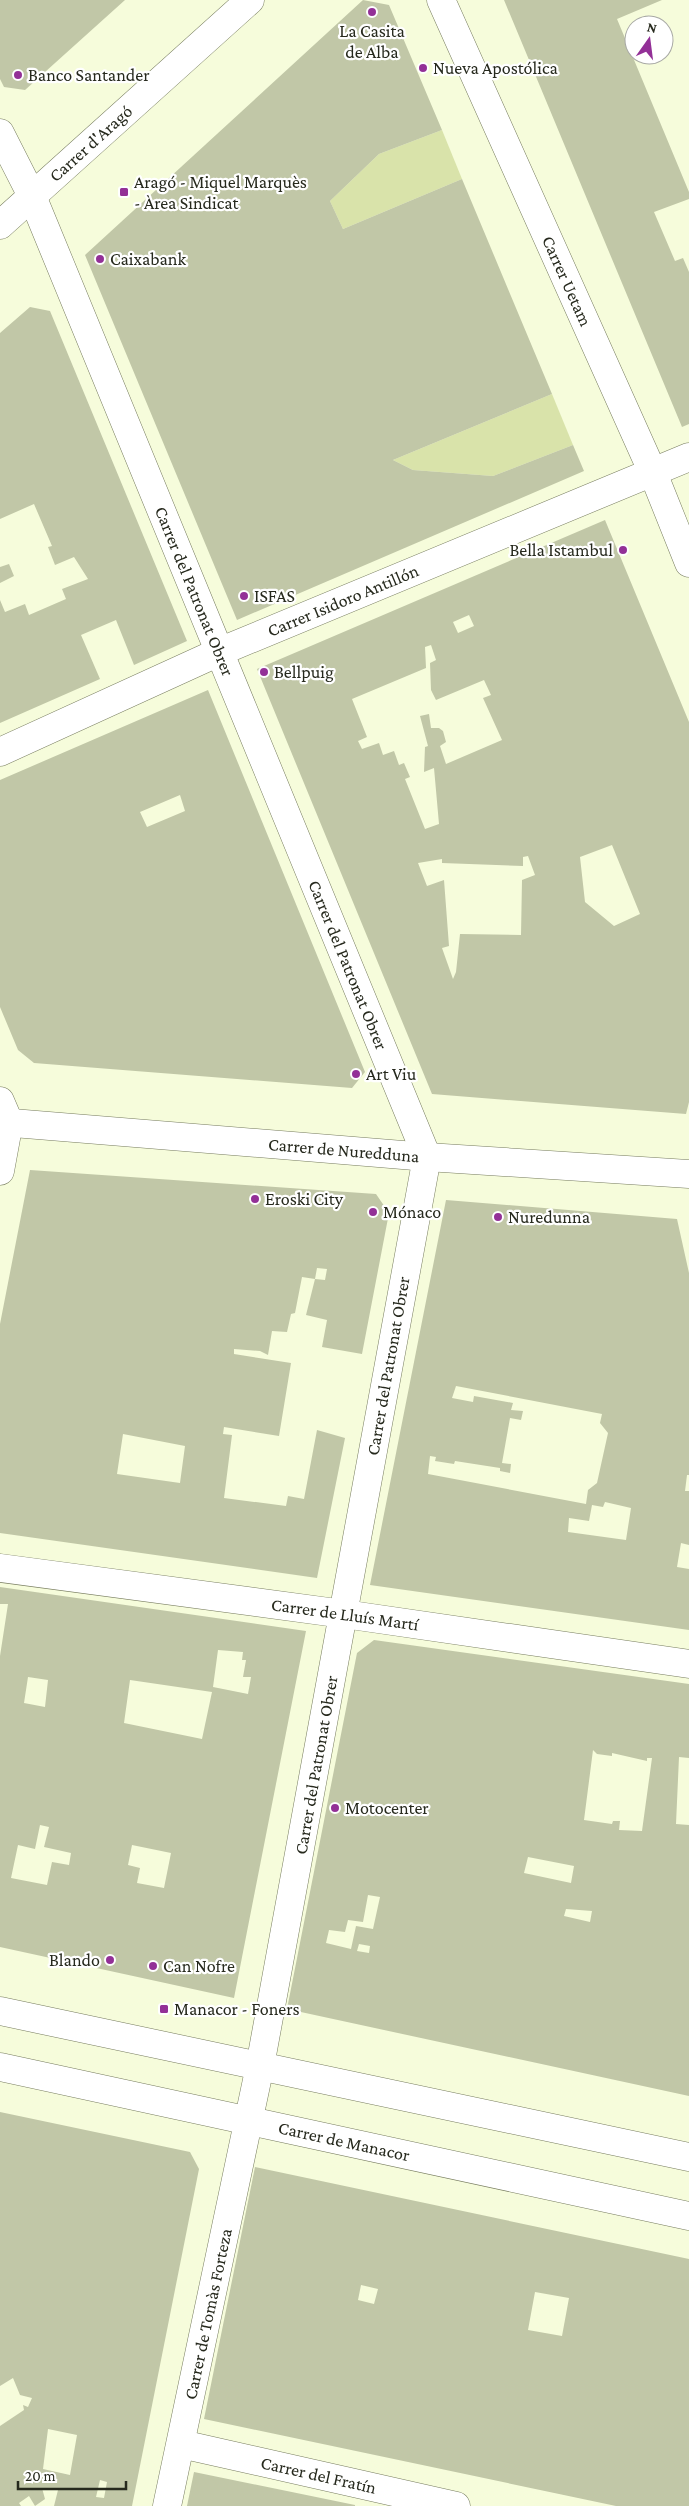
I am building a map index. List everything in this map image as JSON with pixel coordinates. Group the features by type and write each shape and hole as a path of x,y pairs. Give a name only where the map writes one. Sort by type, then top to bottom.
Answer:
{"street":[{"name":"Carrer d'Aragó","path":"0,225 250,0"},
{"name":"Carrer Uetam","path":"441,0 653,472 689,563"},
{"name":"Carrer del Patronat Obrer","path":"0,133 32,196 427,1157 344,1614 260,2066 248,2121"},
{"name":"Carrer Isidoro Antillón","path":"0,752 219,652 689,457"},
{"name":"Carrer de Nuredduna","path":"3,1115 427,1157 689,1174"},
{"path":"0,1171 3,1115"},
{"name":"Carrer de Lluís Martí","path":"0,1568 344,1614 689,1664"},
{"path":"0,2011 689,2157"},
{"name":"Carrer de Manacor","path":"0,2067 689,2216"},
{"name":"Carrer de Tomàs Forteza","path":"167,2506 248,2121"},
{"name":"Carrer del Fratín","path":"181,2444 456,2506"}],"green space":[{"path":"442,130 462,179 343,229 330,201 379,154"},
{"path":"552,394 573,445 493,476 413,470 393,460"}],"building":[{"path":"0,0 125,0 25,90 4,87 0,79"},
{"path":"363,0 389,5 442,130 379,154 330,201 343,229 462,179 552,394 393,460 413,470 493,476 573,445 584,471 237,620 85,255"},
{"path":"504,0 662,0 617,19 624,36 624,65 636,65 689,192 689,199 654,212 675,261 683,258 689,272 689,424 682,427"},
{"path":"30,307 50,311 187,641 134,665 116,620 81,635 100,679 0,723 0,600 5,612 25,604 29,615 66,599 62,589 88,579 74,557 55,565 48,547 52,546 34,504 0,519 0,333"},
{"path":"605,520 689,722 689,1102 686,1114 432,1094 257,669","holes":["469,615 474,626 458,633 453,622","431,645 436,660 430,663 431,690 436,700 484,680 491,695 483,698 502,740 446,764 440,746 446,742 443,731 439,728 431,728 429,714 420,716 428,746 425,747 424,772 434,768 439,824 425,829 405,779 410,777 404,763 399,765 394,751 383,755 379,743 362,749 358,741 367,737 352,699 426,668 425,647","612,845 640,914 614,926 585,902 580,857","528,856 535,875 522,880 521,935 460,934 456,972 453,979 442,948 449,946 444,880 427,886 418,863 442,859 442,863 523,866 523,857"]},
{"path":"9,564 14,576 0,583 0,567"},
{"path":"208,690 365,1072 352,1088 34,1063 18,1050 0,1007 0,780","holes":["180,795 185,811 147,827 140,812"]},
{"path":"30,1170 376,1194 389,1213 362,1354 322,1347 327,1320 306,1315 315,1279 302,1277 295,1313 291,1314 287,1332 272,1331 268,1355 260,1351 234,1349 234,1354 291,1363 279,1436 224,1427 223,1434 232,1435 224,1498 286,1506 288,1496 304,1499 317,1430 345,1438 317,1578 0,1533 0,1324","holes":["317,1268 327,1269 325,1280 315,1279","123,1434 185,1446 180,1483 117,1474"]},
{"path":"446,1200 677,1219 689,1273 689,1475 687,1475 685,1491 689,1491 689,1545 681,1543 677,1567 689,1569 689,1630 370,1585","holes":["456,1386 602,1414 600,1423 608,1433 597,1483 588,1490 586,1504 428,1474 430,1456 436,1457 435,1461 454,1464 455,1461 500,1468 500,1471 510,1473 511,1464 502,1463 510,1418 521,1420 523,1411 511,1410 513,1403 474,1396 473,1402 452,1398","605,1502 631,1508 626,1540 568,1532 569,1518 589,1521 592,1505 603,1507"]},
{"path":"0,1587 306,1631 234,1998 0,1947 0,1656 8,1604 0,1604","holes":["218,1650 243,1652 242,1660 246,1660 243,1677 251,1677 248,1694 213,1687","28,1677 48,1680 45,1707 24,1703","130,1680 212,1692 202,1739 124,1723","40,1825 49,1827 44,1847 71,1853 69,1865 52,1862 47,1885 11,1878 18,1845 35,1849","132,1845 171,1853 164,1888 137,1883 140,1868 128,1865"]},
{"path":"374,1640 689,1684 689,1758 679,1757 676,1824 689,1825 689,2096 287,2009 357,1653","holes":["593,1750 597,1754 612,1756 612,1753 647,1761 647,1758 652,1758 642,1831 619,1830 620,1821 613,1821 612,1824 584,1820","528,1857 574,1866 571,1883 524,1873","368,1895 380,1897 373,1929 356,1926 351,1949 326,1943 329,1930 345,1932 348,1920 363,1922","566,1909 592,1911 590,1922 564,1916","359,1944 370,1946 369,1953 357,1951"]},
{"path":"0,2112 190,2152 199,2169 132,2506 54,2506 58,2490 42,2488 45,2499 35,2506 29,2496 19,2503 21,2506 0,2506 0,2426 24,2410 23,2405 28,2407 32,2398 20,2395 13,2378 0,2386","holes":["48,2429 77,2435 70,2475 43,2469","100,2480 107,2482 104,2498 96,2497"]},
{"path":"255,2167 689,2259 689,2506 616,2506 204,2419","holes":["361,2285 378,2289 374,2304 358,2300","535,2292 569,2298 562,2336 528,2330"]},
{"path":"194,2472 355,2505 355,2506 187,2506"}],"place":[{"name":"La Casita de Alba","path":"372,12"},
{"name":"Nueva Apostólica","path":"423,68"},
{"name":"Banco Santander","path":"18,75"},
{"name":"Aragó - Miquel Marquès - Àrea Sindicat","path":"124,192"},
{"name":"Caixabank","path":"100,259"},
{"name":"Bella Istambul","path":"623,550"},
{"name":"ISFAS","path":"244,596"},
{"name":"Bellpuig","path":"264,672"},
{"name":"Art Viu","path":"356,1074"},
{"name":"Eroski City","path":"255,1199"},
{"name":"Mónaco","path":"373,1212"},
{"name":"Nuredunna","path":"498,1217"},
{"name":"Motocenter","path":"335,1808"},
{"name":"Blando","path":"110,1960"},
{"name":"Can Nofre","path":"153,1966"},
{"name":"Manacor - Foners","path":"164,2009"}]}
